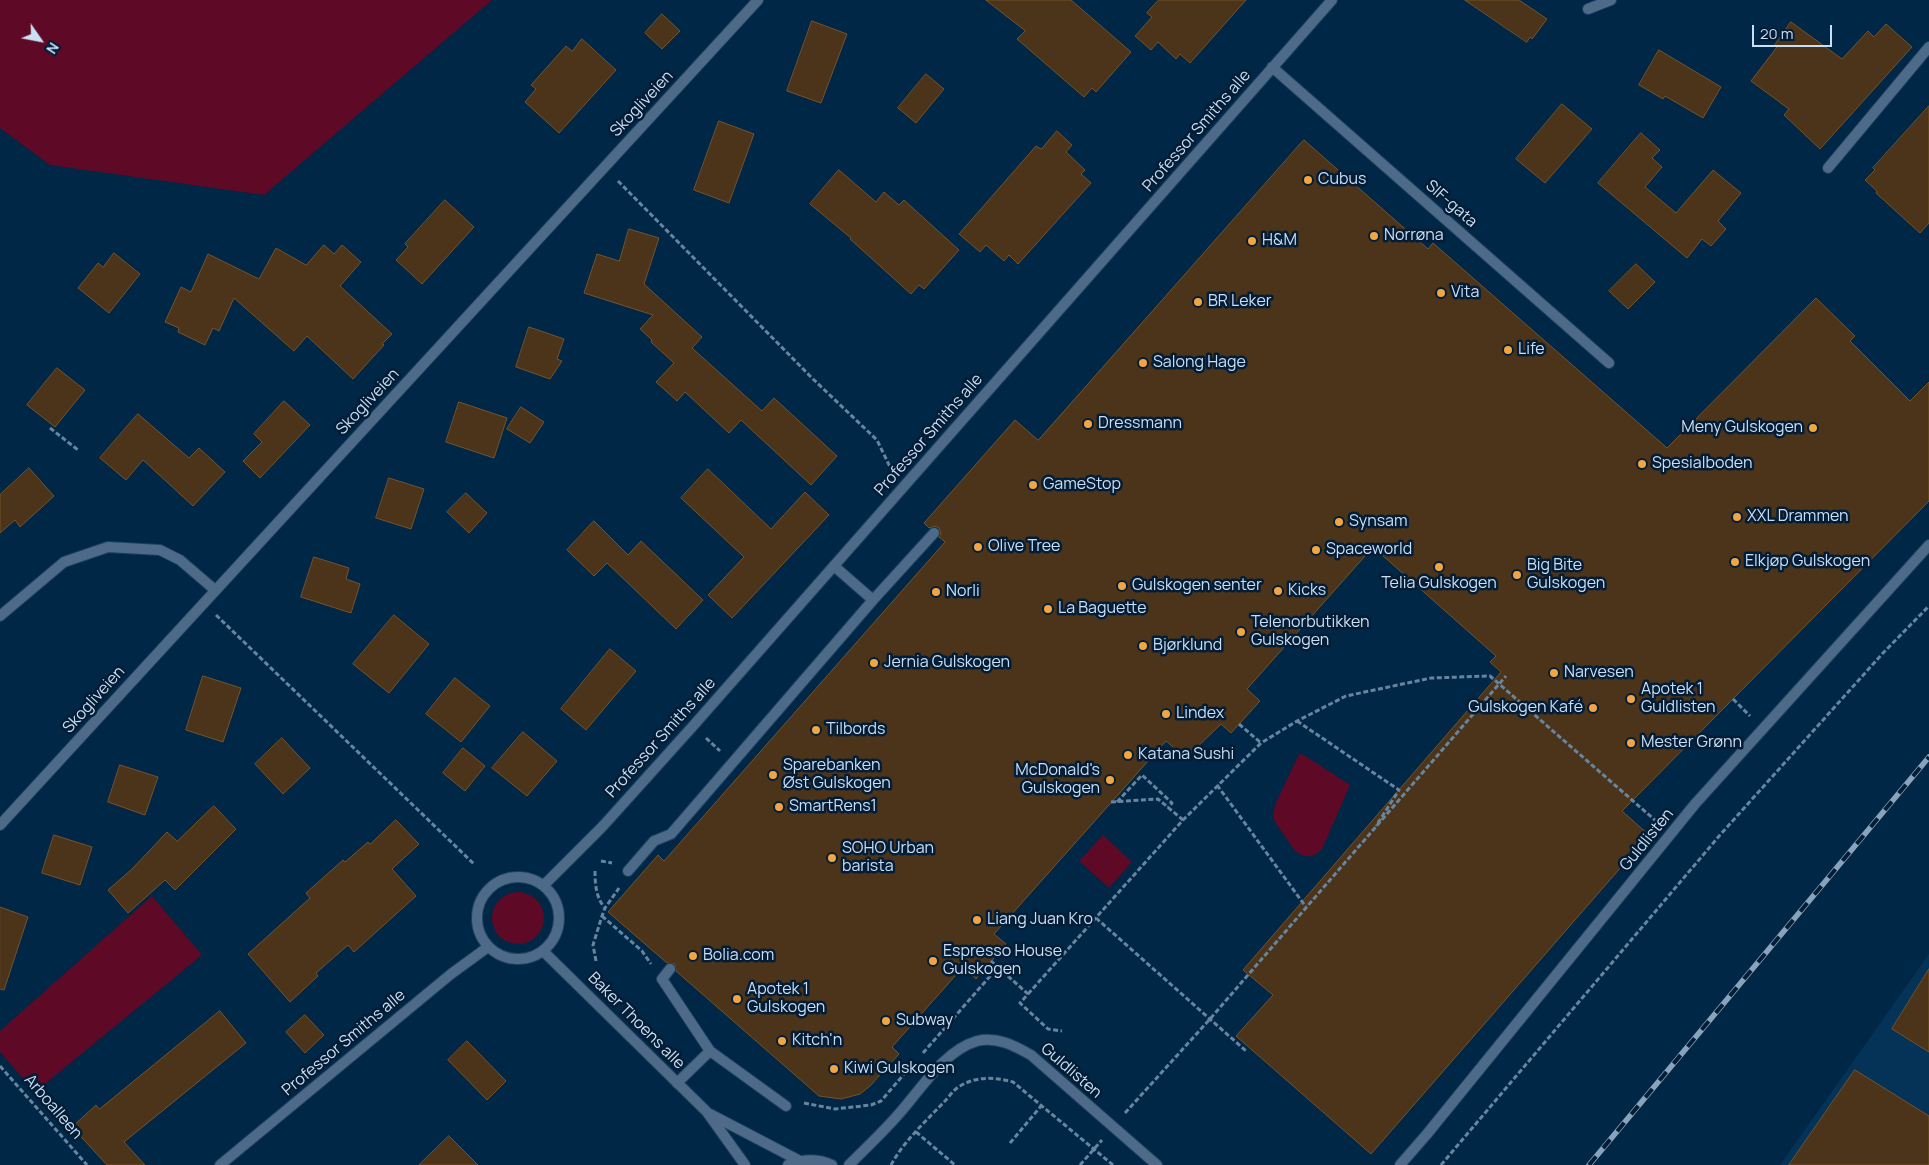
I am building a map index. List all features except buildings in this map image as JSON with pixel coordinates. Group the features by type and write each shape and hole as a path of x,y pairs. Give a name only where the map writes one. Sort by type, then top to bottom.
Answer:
{"street":[{"name":"Skogliveien","path":"0,825 758,0"},
{"name":"Professor Smiths alle","path":"544,885 609,819 1332,0"},
{"path":"1588,10 1611,0"},
{"path":"1828,168 1929,47"},
{"name":"SIF-gata","path":"1272,68 1609,362"},
{"path":"628,871 654,841 671,834 873,600 934,533"},
{"name":"Guldlisten","path":"1400,1165 1671,834 1929,545"},
{"path":"0,616 64,562 108,547 160,550 180,560 215,590"},
{"path":"834,566 873,600"},
{"path":"520,878 544,885 557,907 558,919 554,937 543,951 521,959 509,958 498,954 488,947 480,935 477,921 479,907 485,895 495,885 507,879 520,878"},
{"name":"Professor Smiths alle","path":"220,1165 451,974 488,947"},
{"name":"Baker Thoens alle","path":"543,951 707,1112 745,1165"},
{"path":"670,969 662,979 710,1051 786,1106"},
{"name":"Guldlisten","path":"849,1165 898,1116 946,1061 963,1047 979,1041 995,1040 1014,1046 1031,1055 1157,1165"},
{"path":"677,1083 710,1051"},
{"name":"Baker Thoens alle","path":"707,1112 800,1161"},
{"path":"788,1165 800,1161 816,1160 832,1165"}],"path":[{"path":"604,168 813,379 878,440 901,489"},
{"path":"50,428 78,450"},
{"path":"203,602 475,865"},
{"path":"1440,1165 1720,835 1883,652 1929,606"},
{"path":"1062,1031 1048,1029 1020,1003 1183,820 1261,743 1346,696 1431,678 1490,676 1671,834"},
{"path":"1080,1165 1210,1019 1506,676"},
{"path":"1733,699 1764,728"},
{"path":"1297,722 1399,790 1368,836"},
{"path":"1239,724 1261,743"},
{"path":"1117,802 1142,775 1172,803 1168,808"},
{"path":"1217,785 1306,907"},
{"path":"1111,802 1158,799 1183,820"},
{"path":"595,871 597,893 600,902 605,908"},
{"path":"596,960 594,945 602,916 605,908 631,874 628,871"},
{"path":"602,916 642,950 662,979"},
{"path":"1096,918 1246,1052"},
{"path":"991,961 1028,994"},
{"path":"920,1056 998,967"},
{"name":"Arboalleen","path":"0,1066 87,1165"},
{"path":"786,1106 791,1100 835,1109 870,1105 881,1101 907,1071"},
{"path":"891,1165 916,1132 959,1086 978,1079 997,1077 1013,1082 1113,1165"},
{"path":"1010,1142 1042,1105"},
{"path":"916,1132 955,1165"}],"shaded area":[{"path":"0,0 492,0 264,195 50,165 0,128"},
{"path":"1299,754 1304,755 1350,785 1323,847 1320,851 1310,856 1299,854 1295,851 1273,816 1275,805"},
{"path":"1103,835 1132,862 1109,888 1079,861"},
{"path":"513,892 523,892 532,896 540,904 544,918 540,932 532,940 523,944 513,944 504,940 496,932 492,923 492,913 496,904 504,896"},
{"path":"152,896 202,955 35,1092 0,1052 0,1031"},
{"path":"1929,954 1929,1165 1780,1165"}],"railway":[{"path":"1589,1165 1929,757"}],"place":[{"name":"Cubus","path":"1308,180"},
{"name":"Norrøna","path":"1374,236"},
{"name":"H&M","path":"1252,241"},
{"name":"Vita","path":"1441,293"},
{"name":"BR Leker","path":"1198,302"},
{"name":"Life","path":"1508,350"},
{"name":"Salong Hage","path":"1143,363"},
{"name":"Dressmann","path":"1088,424"},
{"name":"Meny Gulskogen","path":"1813,428"},
{"name":"Spesialboden","path":"1642,464"},
{"name":"GameStop","path":"1033,485"},
{"name":"XXL Drammen","path":"1737,517"},
{"name":"Synsam","path":"1339,522"},
{"name":"Olive Tree","path":"978,547"},
{"name":"Spaceworld","path":"1316,550"},
{"name":"Elkjøp Gulskogen","path":"1735,562"},
{"name":"Telia Gulskogen","path":"1439,567"},
{"name":"Big Bite Gulskogen","path":"1517,575"},
{"name":"Gulskogen senter","path":"1122,586"},
{"name":"Kicks","path":"1278,591"},
{"name":"Norli","path":"936,592"},
{"name":"La Baguette","path":"1048,609"},
{"name":"Telenorbutikken Gulskogen","path":"1241,632"},
{"name":"Bjørklund","path":"1143,646"},
{"name":"Jernia Gulskogen","path":"874,663"},
{"name":"Narvesen","path":"1554,673"},
{"name":"Apotek 1 Guldlisten","path":"1631,699"},
{"name":"Gulskogen Kafé","path":"1593,708"},
{"name":"Lindex","path":"1166,714"},
{"name":"Tilbords","path":"816,730"},
{"name":"Mester Grønn","path":"1631,743"},
{"name":"Katana Sushi","path":"1128,755"},
{"name":"Sparebanken Øst Gulskogen","path":"773,775"},
{"name":"McDonald's Gulskogen","path":"1110,780"},
{"name":"SmartRens1","path":"779,807"},
{"name":"SOHO Urban barista","path":"832,858"},
{"name":"Liang Juan Kro","path":"977,920"},
{"name":"Bolia.com","path":"693,956"},
{"name":"Espresso House Gulskogen","path":"933,961"},
{"name":"Apotek 1 Gulskogen","path":"737,999"},
{"name":"Subway","path":"886,1021"},
{"name":"Kitch'n","path":"782,1041"},
{"name":"Kiwi Gulskogen","path":"834,1069"}]}
